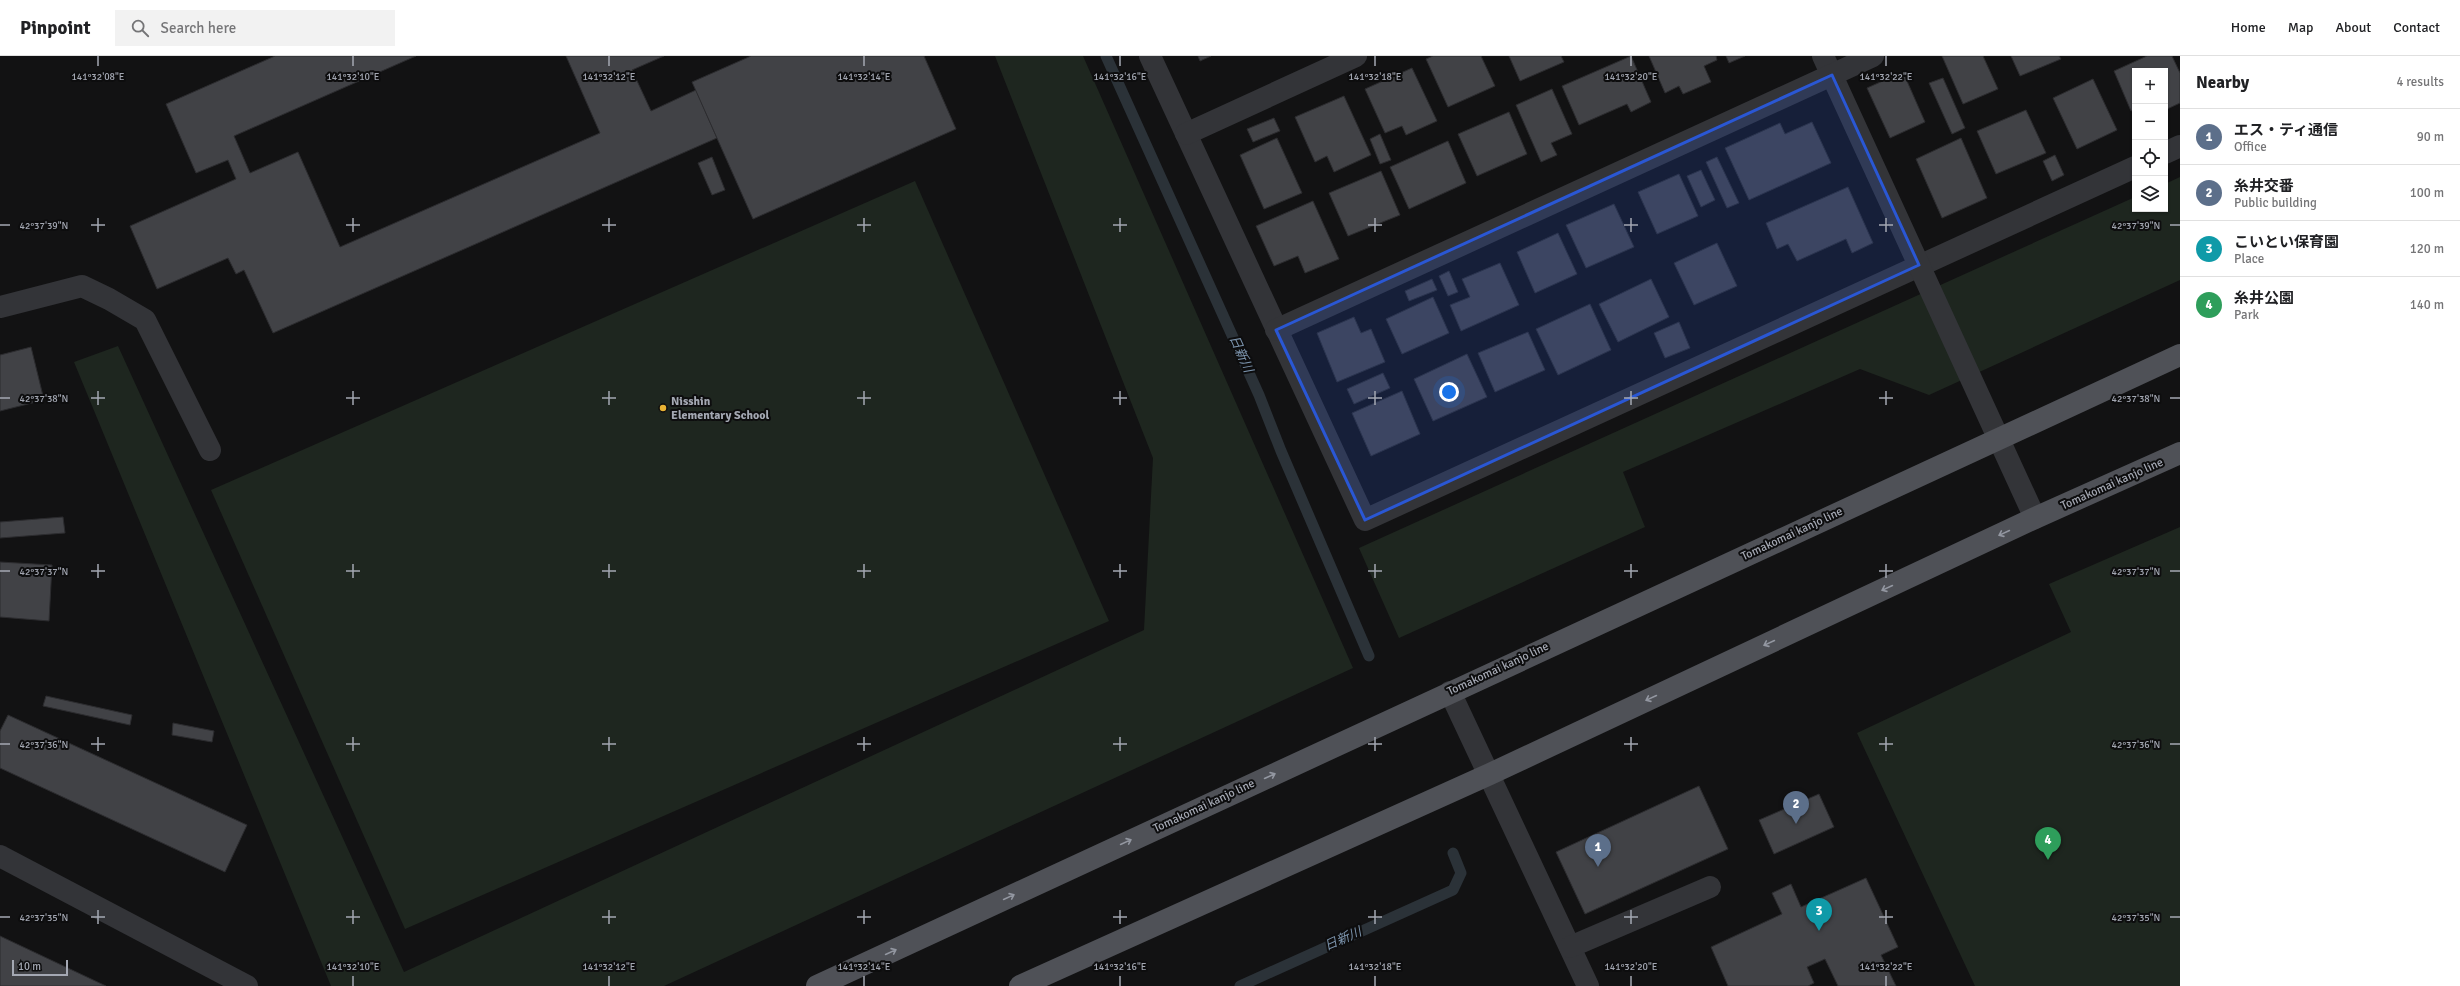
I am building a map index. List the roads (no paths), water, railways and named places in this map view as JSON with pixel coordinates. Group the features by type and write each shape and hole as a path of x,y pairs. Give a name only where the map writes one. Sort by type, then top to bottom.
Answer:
{"main road":[{"name":"Tomakomai kanjo line","path":"817,986 2180,355"},
{"name":"Tomakomai kanjo line","path":"1020,986 1490,774 2035,518 2180,453"}],"street":[{"path":"1150,56 1365,520 2132,168"},
{"path":"1186,134 1356,56"},
{"path":"1276,330 1828,66 1873,56"},
{"path":"1828,66 2035,518"},
{"path":"2168,152 2180,146"},
{"path":"0,307 82,286 145,320 210,450"},
{"path":"1450,692 1490,774 1588,986"},
{"path":"0,856 247,986"},
{"path":"1570,947 1710,887"}],"waterway":[{"name":"日新川","path":"1106,56 1259,395 1281,451 1369,656"},
{"name":"日新川","path":"1240,986 1453,890 1461,873 1453,853"}],"place":[{"name":"Nisshin Elementary School","path":"663,408"},
{"name":"糸井交番","path":"1796,824"},
{"name":"糸井公園","path":"2048,860"},
{"name":"エス・ティ通信","path":"1598,867"},
{"name":"こいとい保育園","path":"1819,931"}]}
